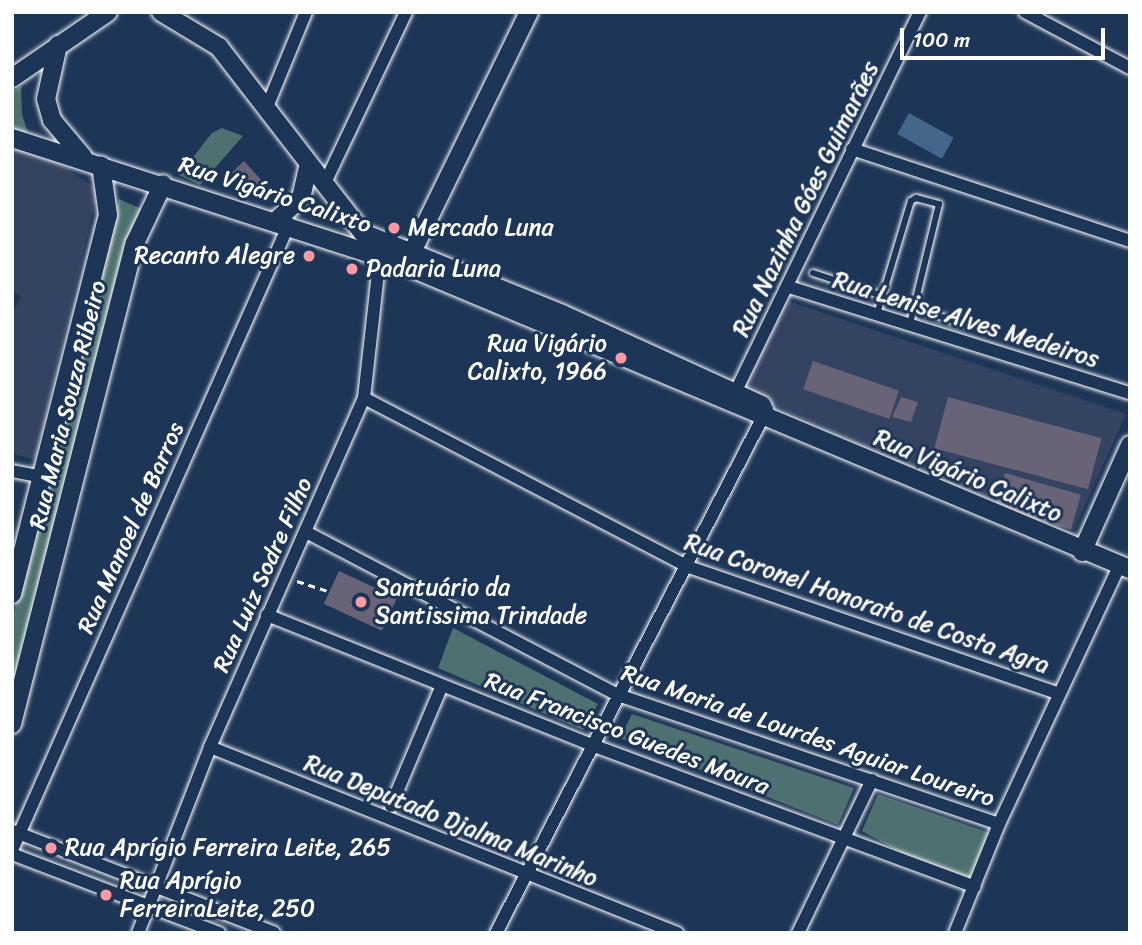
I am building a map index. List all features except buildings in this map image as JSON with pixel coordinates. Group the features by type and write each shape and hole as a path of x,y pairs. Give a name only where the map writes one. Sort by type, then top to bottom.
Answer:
{"main road":[{"path":"12,78 108,12"},
{"path":"411,254 529,12"},
{"name":"Rua Vigário Calixto","path":"168,13 219,47 363,233 562,314 788,425 1082,552 1125,567"},
{"path":"58,45 46,99 52,120 64,139 94,163"},
{"name":"Rua Vigário Calixto","path":"12,138 380,255 733,398"},
{"name":"Rua Maria Souza Ribeiro","path":"12,594 108,215 94,163"},
{"path":"283,222 301,198 309,164"},
{"name":"Rua Maria Souza Ribeiro","path":"12,724 135,243 163,184"},
{"path":"1082,552 1130,445"}],"street":[{"path":"267,107 306,12"},
{"path":"324,185 406,12"},
{"name":"Rua Nazinha Góes Guimarães","path":"733,398 920,12"},
{"path":"1025,12 1039,16 1130,68"},
{"path":"852,149 1130,241"},
{"name":"Rua Manoel de Barros","path":"12,852 15,832 283,222"},
{"name":"Rua Luiz Sodre Filho","path":"138,933 146,903 209,747 364,398 380,255"},
{"name":"Rua Lenise Alves Medeiros","path":"789,287 1130,393"},
{"name":"Rua Coronel Honorato de Costa Agra","path":"364,398 689,567 1059,694"},
{"path":"496,933 618,695 689,567 765,413"},
{"path":"12,471 42,477"},
{"name":"Rua Maria de Lourdes Aguiar Loureiro","path":"306,532 618,695 999,824"},
{"path":"955,933 999,824 1059,694 1125,567"},
{"name":"Rua Francisco Guedes Moura","path":"267,615 592,745 975,887"},
{"path":"391,806 442,685"},
{"name":"Rua Deputado Djalma Marinho","path":"209,747 677,933"},
{"path":"798,933 872,779"},
{"path":"15,832 155,884 274,933"},
{"path":"12,852 219,933"}],"lane":[{"path":"877,314 911,201 916,198 939,204 910,324"},
{"path":"813,272 883,296"},
{"path":"914,307 962,324"}],"path":[{"path":"284,576 331,592"}],"shaded area":[{"path":"909,113 954,138 942,159 897,134"},
{"path":"12,149 57,162 98,190 35,460 12,453 12,316 21,296 12,291"},
{"path":"785,300 1126,414 1074,530 937,479 740,390"}],"green space":[{"path":"21,86 22,114 30,140 12,135 12,92"},
{"path":"222,128 243,136 200,185 179,175 212,133"},
{"path":"119,199 144,210 12,703 12,619"},
{"path":"453,628 598,704 583,730 438,668"},
{"path":"632,714 854,788 838,825 620,738"},
{"path":"878,794 990,833 969,880 906,855 862,831"}],"place":[{"name":"Mercado Luna","path":"394,228"},
{"name":"Recanto Alegre","path":"309,256"},
{"name":"Padaria Luna","path":"352,269"},
{"name":"Rua Vigário Calixto, 1966","path":"621,358"},
{"name":"Santuário da Santissima Trindade","path":"361,602"},
{"name":"Rua Aprígio Ferreira Leite, 265","path":"51,848"},
{"name":"Rua Aprígio FerreiraLeite, 250","path":"106,895"}]}
